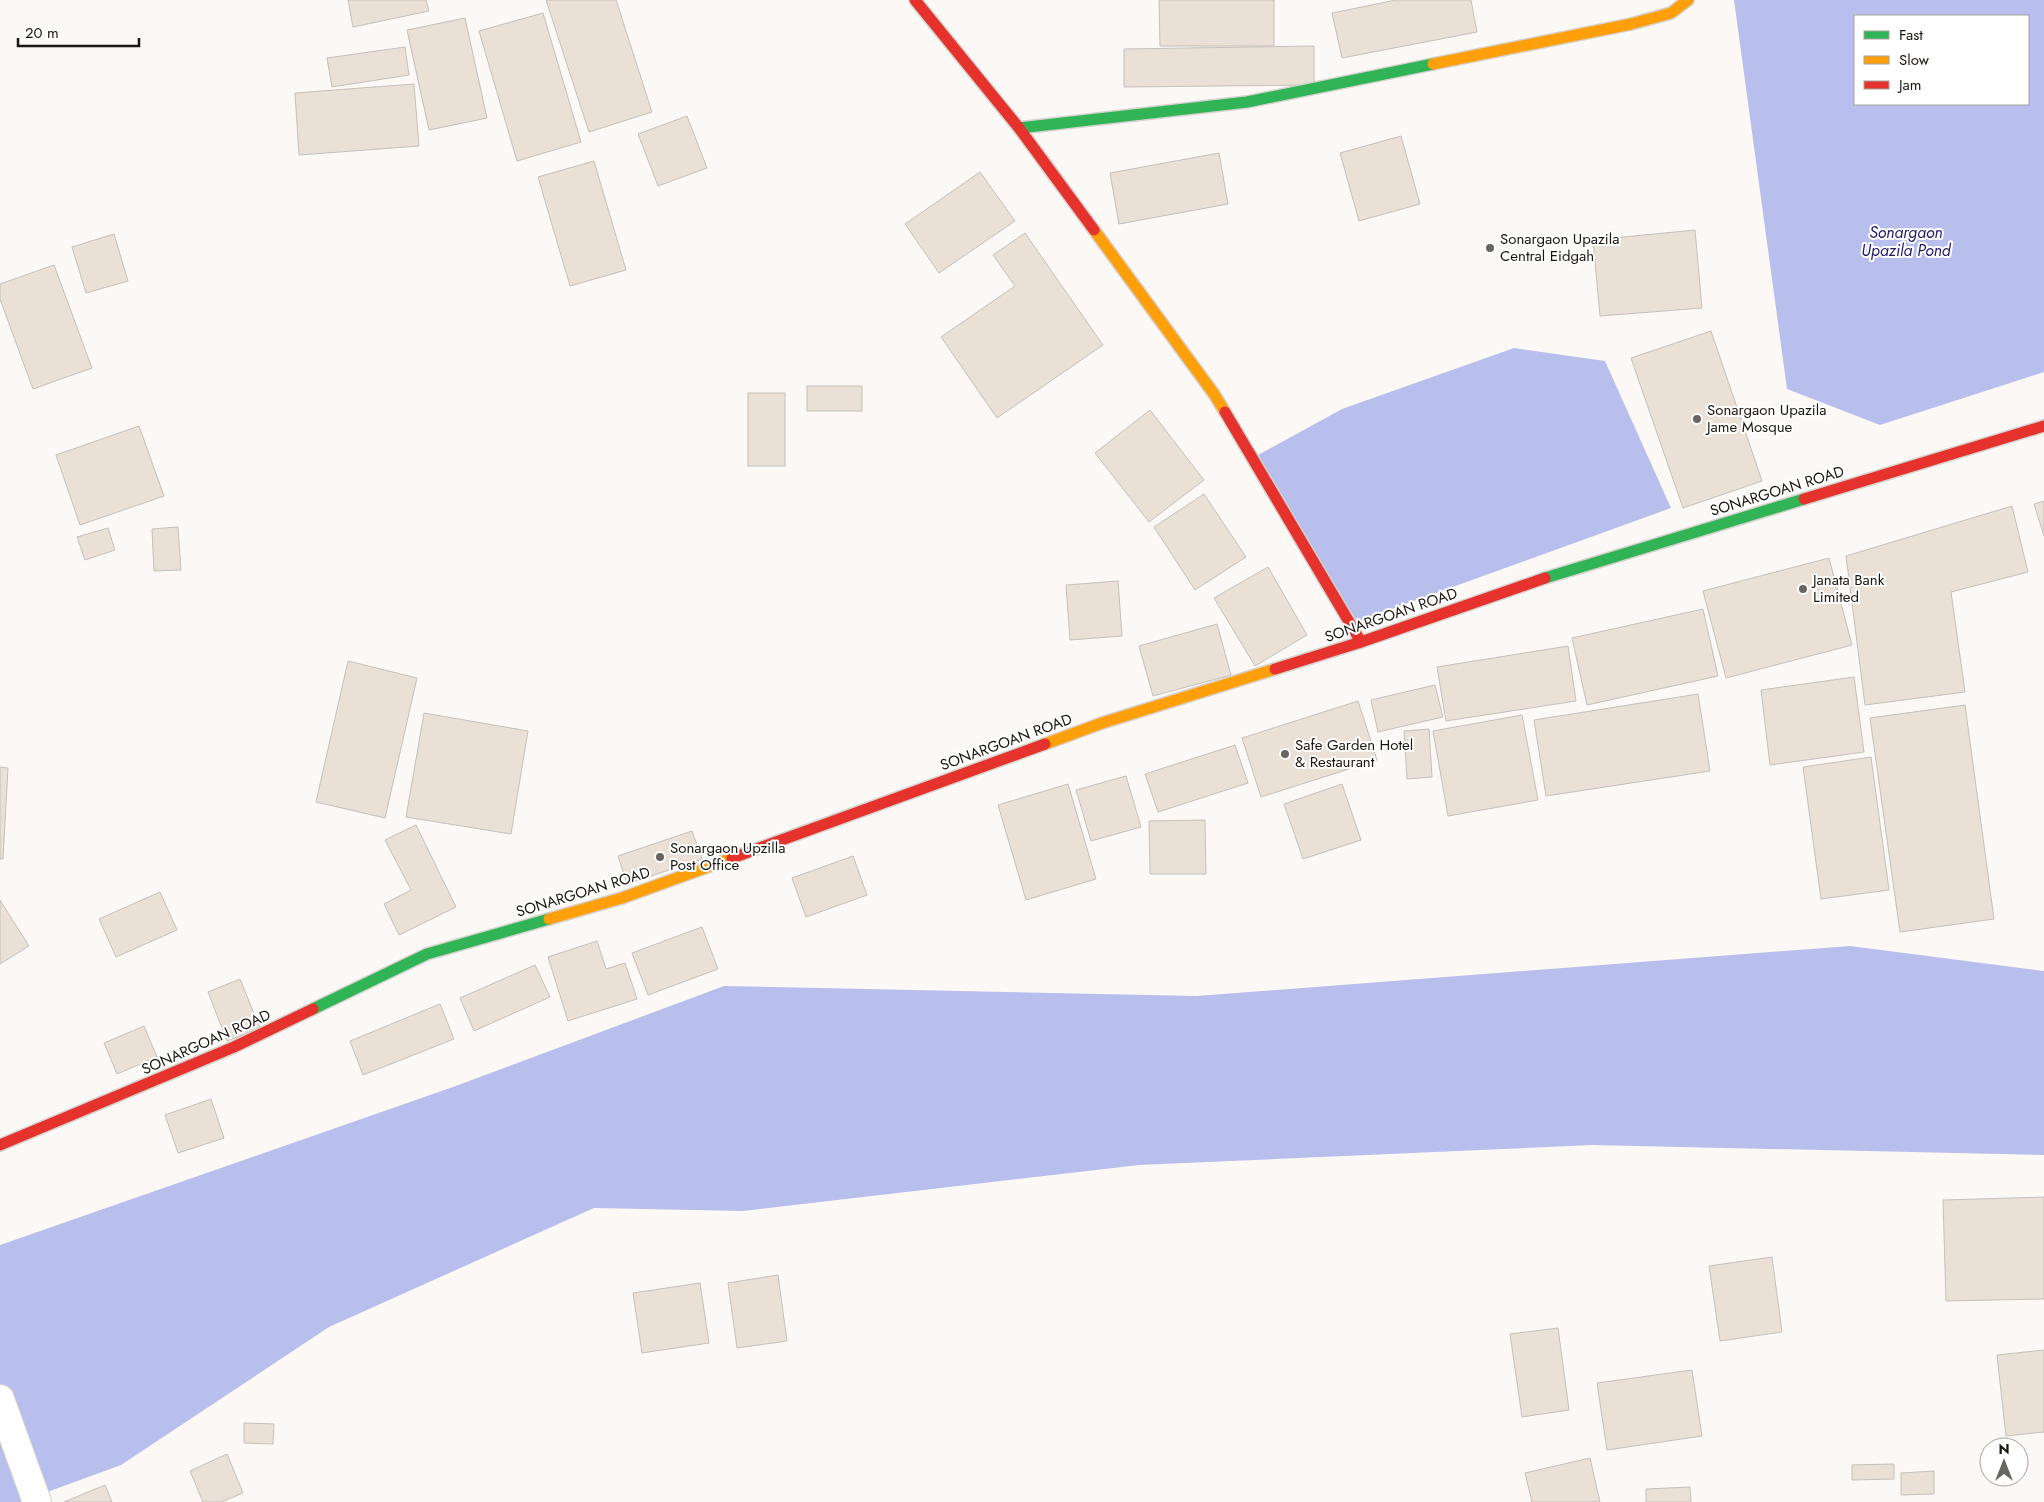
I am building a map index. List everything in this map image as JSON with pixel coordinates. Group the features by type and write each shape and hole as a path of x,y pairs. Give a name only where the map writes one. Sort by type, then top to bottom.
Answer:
{"main road":[{"path":"916,0 1019,128 1214,394 1362,642"},
{"path":"1019,128 1247,102 1632,24 1671,13 1688,0"},
{"name":"SONARGOAN ROAD","path":"0,1145 234,1048 427,954 622,898 1102,723 1362,642 1563,572 2044,426"}],"street":[{"path":"0,1399 37,1502"}],"water":[{"name":"Sonargaon Upazila Pond","path":"1734,0 2044,0 2044,372 1880,425 1787,389"},
{"path":"1514,348 1605,361 1671,508 1353,623 1258,455 1342,409"},
{"path":"1850,946 2044,971 2044,1155 1592,1145 1139,1165 743,1211 594,1208 329,1327 121,1465 20,1502 0,1502 0,1245 453,1087 724,986 1197,996"}],"building":[{"path":"348,0 426,0 429,11 353,27"},
{"path":"546,0 616,0 652,112 589,132"},
{"path":"1159,0 1274,0 1274,46 1160,46"},
{"path":"1396,0 1471,0 1477,32 1342,58 1332,13"},
{"path":"543,13 581,142 517,161 479,31"},
{"path":"465,18 487,118 429,130 407,30"},
{"path":"1314,46 1314,85 1124,87 1124,49"},
{"path":"405,47 409,75 332,87 327,58"},
{"path":"414,84 419,146 299,155 295,93"},
{"path":"687,116 707,168 658,186 638,134"},
{"path":"1401,136 1420,204 1359,221 1340,153"},
{"path":"1219,153 1228,204 1119,224 1110,173"},
{"path":"594,161 626,270 570,286 538,177"},
{"path":"980,172 1015,221 939,273 905,224"},
{"path":"1695,230 1702,308 1600,316 1593,240"},
{"path":"1025,233 1103,345 997,418 941,337 1015,286 993,255"},
{"path":"114,234 128,281 86,293 72,247"},
{"path":"54,265 92,368 33,389 0,299 0,284"},
{"name":"Sonargaon Upazila Jame Mosque","path":"1711,331 1762,481 1683,508 1631,358"},
{"path":"807,386 862,386 862,411 807,411"},
{"path":"748,393 785,393 785,466 748,466"},
{"path":"1150,410 1204,480 1149,522 1095,453"},
{"path":"139,426 164,496 80,525 56,455"},
{"path":"1204,494 1246,557 1195,590 1154,527"},
{"path":"2044,501 2044,536 2034,504"},
{"path":"2012,506 2028,572 1951,592 1965,692 1865,705 1846,556"},
{"path":"178,527 181,570 154,571 152,529"},
{"path":"108,528 115,550 85,560 77,537"},
{"path":"1829,558 1852,645 1726,678 1703,591"},
{"path":"1268,567 1307,635 1255,666 1214,598"},
{"path":"1118,581 1122,636 1070,640 1066,585"},
{"path":"1703,609 1718,676 1587,705 1572,638"},
{"path":"1217,624 1231,675 1153,696 1139,646"},
{"path":"1568,646 1576,701 1446,721 1437,667"},
{"path":"348,661 417,678 385,818 316,802"},
{"path":"1854,677 1864,752 1770,765 1761,690"},
{"path":"1435,685 1443,717 1378,732 1371,700"},
{"path":"1698,694 1710,771 1546,796 1534,720"},
{"path":"1358,701 1377,760 1261,797 1242,738"},
{"path":"1965,705 1994,919 1900,932 1870,718"},
{"path":"424,713 528,731 511,834 406,817"},
{"path":"1522,715 1538,800 1448,816 1433,731"},
{"path":"1429,729 1432,777 1407,779 1404,731"},
{"path":"1235,745 1248,783 1158,812 1145,774"},
{"path":"1871,757 1889,890 1821,899 1803,767"},
{"path":"0,767 8,768 3,859 0,859"},
{"path":"1126,776 1141,827 1091,841 1076,790"},
{"path":"1068,784 1096,879 1026,900 998,805"},
{"path":"1342,784 1361,840 1303,859 1284,804"},
{"path":"1205,820 1206,874 1150,874 1149,821"},
{"path":"416,825 456,907 399,935 384,904 411,890 385,840"},
{"name":"Sonargaon Upzilla Post Office","path":"692,831 702,859 627,884 618,856"},
{"path":"853,856 867,895 806,917 792,878"},
{"path":"160,892 177,930 116,957 99,919"},
{"path":"0,900 29,946 0,964"},
{"path":"702,927 718,969 648,995 632,953"},
{"path":"597,941 606,969 625,963 637,999 568,1021 548,957"},
{"path":"535,965 550,997 474,1031 460,998"},
{"path":"240,979 260,1028 227,1041 208,992"},
{"path":"440,1004 454,1039 363,1075 350,1041"},
{"path":"144,1026 157,1057 117,1074 104,1043"},
{"path":"211,1099 224,1138 178,1153 165,1115"},
{"path":"2044,1197 2044,1299 1946,1301 1943,1200"},
{"path":"1772,1257 1782,1332 1720,1341 1709,1266"},
{"path":"778,1275 787,1341 737,1348 728,1283"},
{"path":"700,1283 709,1343 642,1353 633,1293"},
{"path":"1558,1328 1569,1410 1522,1417 1510,1334"},
{"path":"2044,1350 2044,1432 2006,1436 1997,1355"},
{"path":"1692,1370 1702,1436 1607,1450 1597,1383"},
{"path":"244,1423 274,1424 273,1444 244,1443"},
{"path":"227,1454 243,1493 221,1502 203,1502 190,1471"},
{"path":"1590,1458 1600,1502 1532,1502 1525,1473"},
{"path":"1894,1464 1894,1479 1852,1480 1852,1465"},
{"path":"1934,1471 1934,1494 1901,1495 1901,1473"},
{"path":"105,1485 112,1502 64,1502"},
{"path":"1690,1487 1691,1502 1646,1502 1646,1489"}],"traffic: fast":[{"path":"1019,128 1247,102 1433,64"},
{"path":"1545,578 1804,499"},
{"path":"313,1009 427,954 549,919"}],"traffic: slow":[{"path":"1433,64 1631,24 1671,13 1688,0"},
{"path":"1094,230 1214,394 1225,412"},
{"path":"1045,744 1102,723 1275,669"},
{"path":"549,919 622,898 732,858"}],"traffic: jam":[{"path":"915,0 1019,128 1094,230"},
{"path":"1225,412 1361,642"},
{"path":"1804,499 2044,426"},
{"path":"1275,669 1361,642 1545,578"},
{"path":"732,858 1045,744"},
{"path":"0,1145 234,1047 313,1009"}],"place":[{"name":"Sonargaon Upazila Central Eidgah","path":"1490,248"},
{"name":"Sonargaon Upazila Jame Mosque","path":"1697,419"},
{"name":"Janata Bank Limited","path":"1803,589"},
{"name":"Safe Garden Hotel & Restaurant","path":"1285,754"},
{"name":"Sonargaon Upzilla Post Office","path":"660,857"}]}
